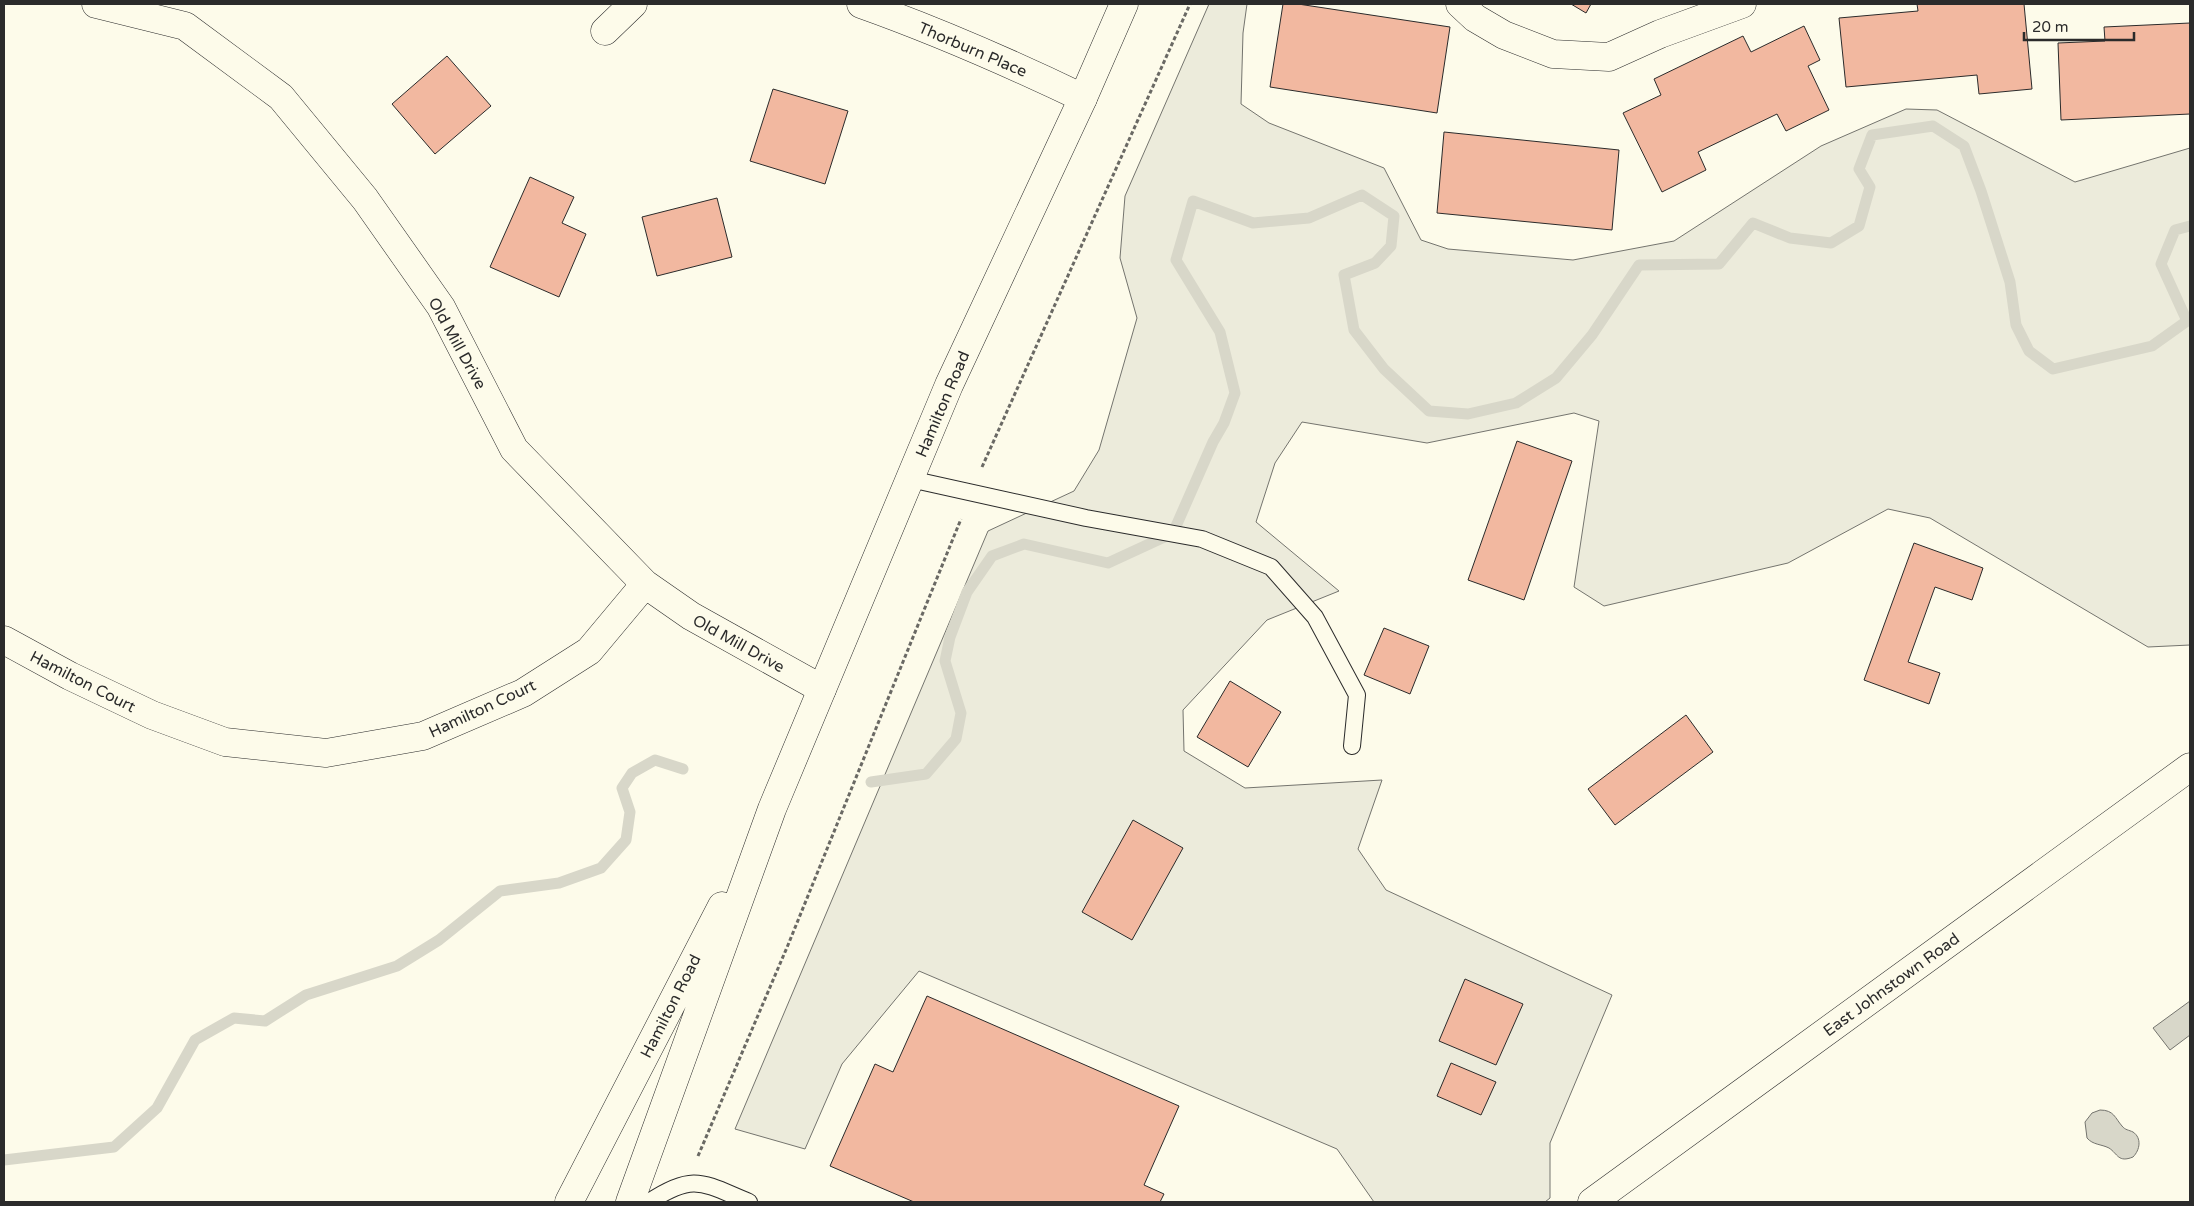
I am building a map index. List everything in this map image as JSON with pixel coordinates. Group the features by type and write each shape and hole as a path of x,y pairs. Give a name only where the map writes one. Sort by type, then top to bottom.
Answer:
{"main road":[{"name":"Old Mill Drive","path":"96,4 185,26 281,97 365,199 441,306 514,450 645,584 691,616 822,689"},
{"path":"605,31 633,4"},
{"name":"Thorburn Place","path":"861,4 910,22 1010,64 1083,98"},
{"name":"Hamilton Road","path":"630,1202 772,809 949,385 1083,98 1124,4"},
{"path":"1460,4 1475,18 1504,35 1553,54 1609,58 1660,34 1742,4"},
{"name":"Hamilton Court","path":"4,640 70,676 152,715 225,742 326,753 424,736 523,693 590,651 645,584"},
{"name":"East Johnstown Road","path":"1592,1202 2190,767"},
{"name":"Hamilton Road","path":"569,1202 772,809"}],"lane":[{"path":"910,479 1086,518 1202,539 1272,566 1315,617 1357,695 1352,746"},
{"path":"649,1202 667,1190 686,1183 708,1185 749,1202"}],"path":[{"path":"686,1183 788,945 998,430 1190,4"}],"shaded area":[{"path":"1209,4 1247,4 1243,33 1241,104 1269,123 1384,168 1421,240 1448,249 1573,260 1674,241 1821,146 1906,109 1937,110 2075,182 2190,148 2190,645 2148,647 1930,518 1888,509 1788,563 1604,606 1574,587 1599,421 1574,413 1427,443 1302,422 1275,463 1256,522 1339,591 1267,620 1183,710 1184,751 1245,788 1382,780 1358,849 1386,890 1612,995 1550,1143 1550,1198 1545,1202 1374,1202 1337,1149 919,971 842,1064 805,1149 735,1129 988,531 1074,491 1099,450 1137,318 1120,258 1125,196"},
{"path":"2190,1001 2190,1035 2170,1050 2153,1028"},
{"path":"2100,1110 2111,1113 2123,1127 2138,1137 2139,1144 2133,1157 2128,1159 2121,1158 2109,1148 2094,1143 2087,1138 2085,1122 2092,1113"}],"building":[{"path":"1283,4 1298,4 1450,27 1437,113 1270,87"},
{"path":"1571,4 1591,4 1586,13"},
{"path":"1917,4 2024,4 2032,89 1979,94 1977,75 1846,87 1839,18 1918,11"},
{"path":"2190,23 2190,114 2061,120 2058,43 2105,41 2104,27"},
{"path":"1804,26 1820,60 1808,66 1829,110 1786,131 1777,114 1698,152 1706,170 1662,192 1623,113 1661,95 1654,79 1743,36 1751,52"},
{"path":"447,56 491,106 435,154 392,104"},
{"path":"773,89 848,111 825,184 750,161"},
{"path":"1444,132 1619,150 1612,230 1437,213"},
{"path":"530,177 574,197 562,223 586,234 559,297 490,267"},
{"path":"717,198 732,257 657,276 642,217"},
{"path":"1517,441 1572,461 1524,600 1468,580"},
{"path":"1914,543 1983,568 1972,600 1935,587 1908,662 1940,673 1929,704 1864,680"},
{"path":"1384,628 1429,646 1410,694 1364,675"},
{"path":"1230,681 1281,712 1248,767 1197,737"},
{"path":"1686,715 1713,752 1615,825 1588,789"},
{"path":"1133,820 1183,848 1132,940 1082,912"},
{"path":"1465,979 1523,1004 1496,1065 1439,1041"},
{"path":"927,996 1179,1106 1144,1185 1164,1194 1160,1202 914,1202 830,1166 875,1064 893,1072"},
{"path":"1451,1063 1496,1082 1481,1115 1437,1096"}],"waterway":[{"path":"871,782 926,774 956,739 961,713 945,661 950,637 967,592 992,556 1024,544 1108,563 1173,533 1213,442 1224,423 1235,393 1220,332 1176,260 1193,201 1253,223 1309,218 1362,195 1394,216 1391,246 1375,263 1344,275 1354,330 1384,369 1429,411 1468,414 1516,403 1556,378 1592,335 1639,265 1719,264 1753,223 1790,238 1831,243 1859,226 1870,187 1859,169 1872,135 1933,126 1964,146 1981,191 2010,282 2016,325 2029,351 2053,369 2152,346 2187,321 2161,264 2175,230 2190,226"},
{"path":"4,1160 114,1147 157,1108 195,1040 234,1018 265,1021 306,995 397,966 439,940 500,891 559,883 601,868 626,840 630,812 622,788 632,773 655,760 683,769"}]}
